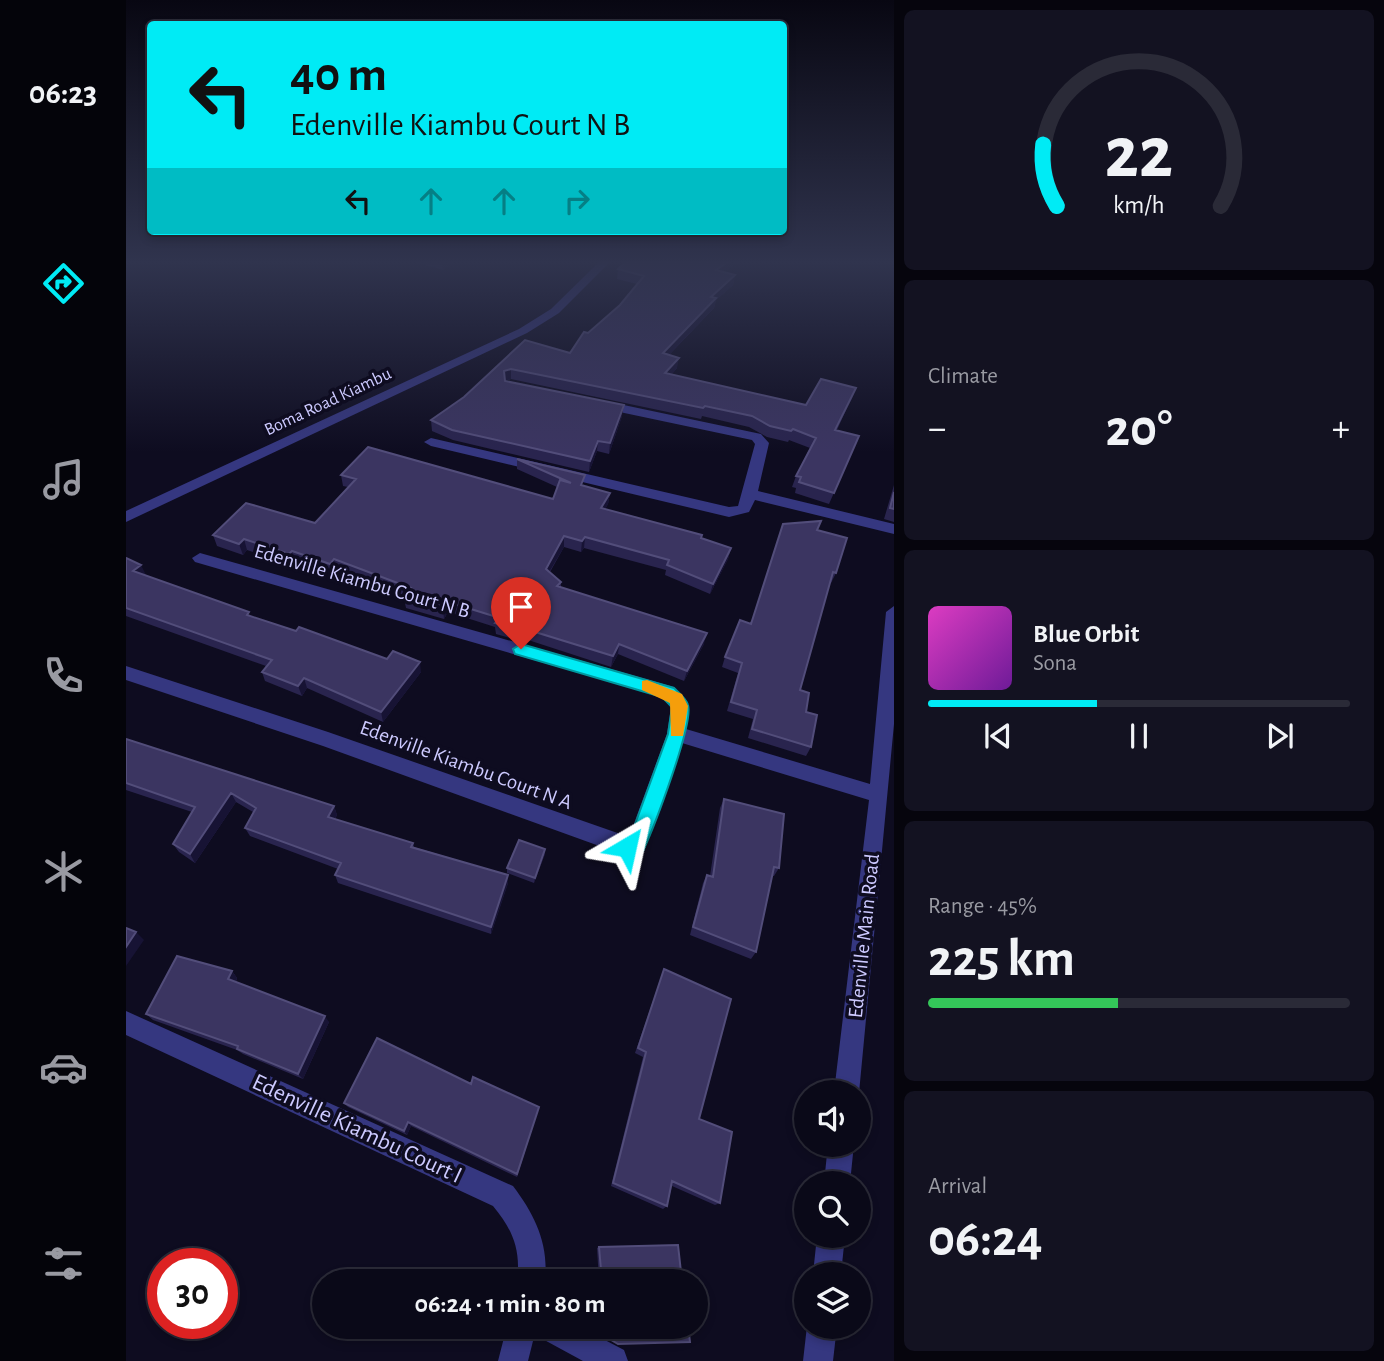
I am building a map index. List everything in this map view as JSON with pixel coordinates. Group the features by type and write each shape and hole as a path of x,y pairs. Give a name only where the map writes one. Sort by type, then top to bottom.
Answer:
{"street":[{"name":"Boma Road Kiambu","path":"126,517 533,325"},
{"path":"431,442 729,512 744,509 762,443 756,438 591,402"},
{"path":"750,494 894,529"},
{"name":"Edenville Kiambu Court N B","path":"200,558 668,692 680,706 676,734"},
{"name":"Edenville Main Road","path":"848,1080 879,795 894,612"},
{"name":"Edenville Kiambu Court N A","path":"126,673 328,740 627,847 636,845 638,841 676,734"},
{"path":"676,734 879,795"},
{"name":"Edenville Kiambu Court I","path":"126,1023 503,1196 530,1236 533,1269"},
{"path":"513,1361 519,1339"},
{"path":"572,1339 613,1361"},
{"path":"818,1361 821,1339"}],"building":[{"path":"598,325 690,325 663,353 679,358 665,373 806,405 821,379 856,388 835,430 859,436 834,493 799,482 801,477 796,476 816,438 793,429 791,431 770,426 752,416 705,406 703,408 511,369 504,371 505,381 624,405 610,443 598,441 590,461 452,430 431,420 464,397 525,340 570,353 584,332 588,333"},
{"path":"368,447 553,499 560,480 571,483 517,459 585,475 581,485 610,493 601,508 702,535 701,538 731,548 713,584 667,565 669,560 585,537 582,541 564,536 546,569 561,582 557,586 707,633 687,671 619,644 613,656 522,628 520,630 495,623 500,618 448,602 443,609 404,598 411,588 334,559 330,564 244,539 239,544 213,535 246,503 315,523 356,479 341,475"},
{"path":"894,492 894,509 890,508"},
{"path":"821,521 817,530 847,538 836,573 833,572 800,690 809,693 806,712 817,715 811,747 752,729 757,710 731,702 742,663 725,657 740,620 751,624 783,524"},
{"path":"126,558 141,565 133,571 249,612 247,615 296,631 299,627 387,659 393,651 420,662 381,712 304,678 298,686 262,672 272,660 126,608"},
{"path":"126,739 334,806 328,817 413,843 411,847 508,875 491,927 335,875 341,863 245,828 256,808 231,793 190,854 173,844 195,807 126,783"},
{"path":"724,799 784,814 779,868 774,867 756,952 693,927 707,875 713,877"},
{"path":"519,840 545,849 535,878 507,868"},
{"path":"126,928 136,932 126,947"},
{"path":"177,956 232,971 228,979 325,1016 298,1074 237,1049 238,1046 146,1014"},
{"path":"664,969 731,999 699,1119 732,1132 720,1203 672,1181 667,1206 613,1183 646,1052 638,1048"},
{"path":"377,1038 471,1084 473,1077 539,1107 517,1174 408,1122 404,1131 344,1103"},
{"path":"678,1245 681,1269 601,1269 599,1247"},
{"path":"609,1339 690,1339 690,1342 618,1344"}],"slow traffic":[{"path":"647,686 668,692 676,698 680,706 677,731"}],"route":[{"path":"521,649 668,692 676,698 680,706 676,734 638,841 636,845 627,847"}]}
